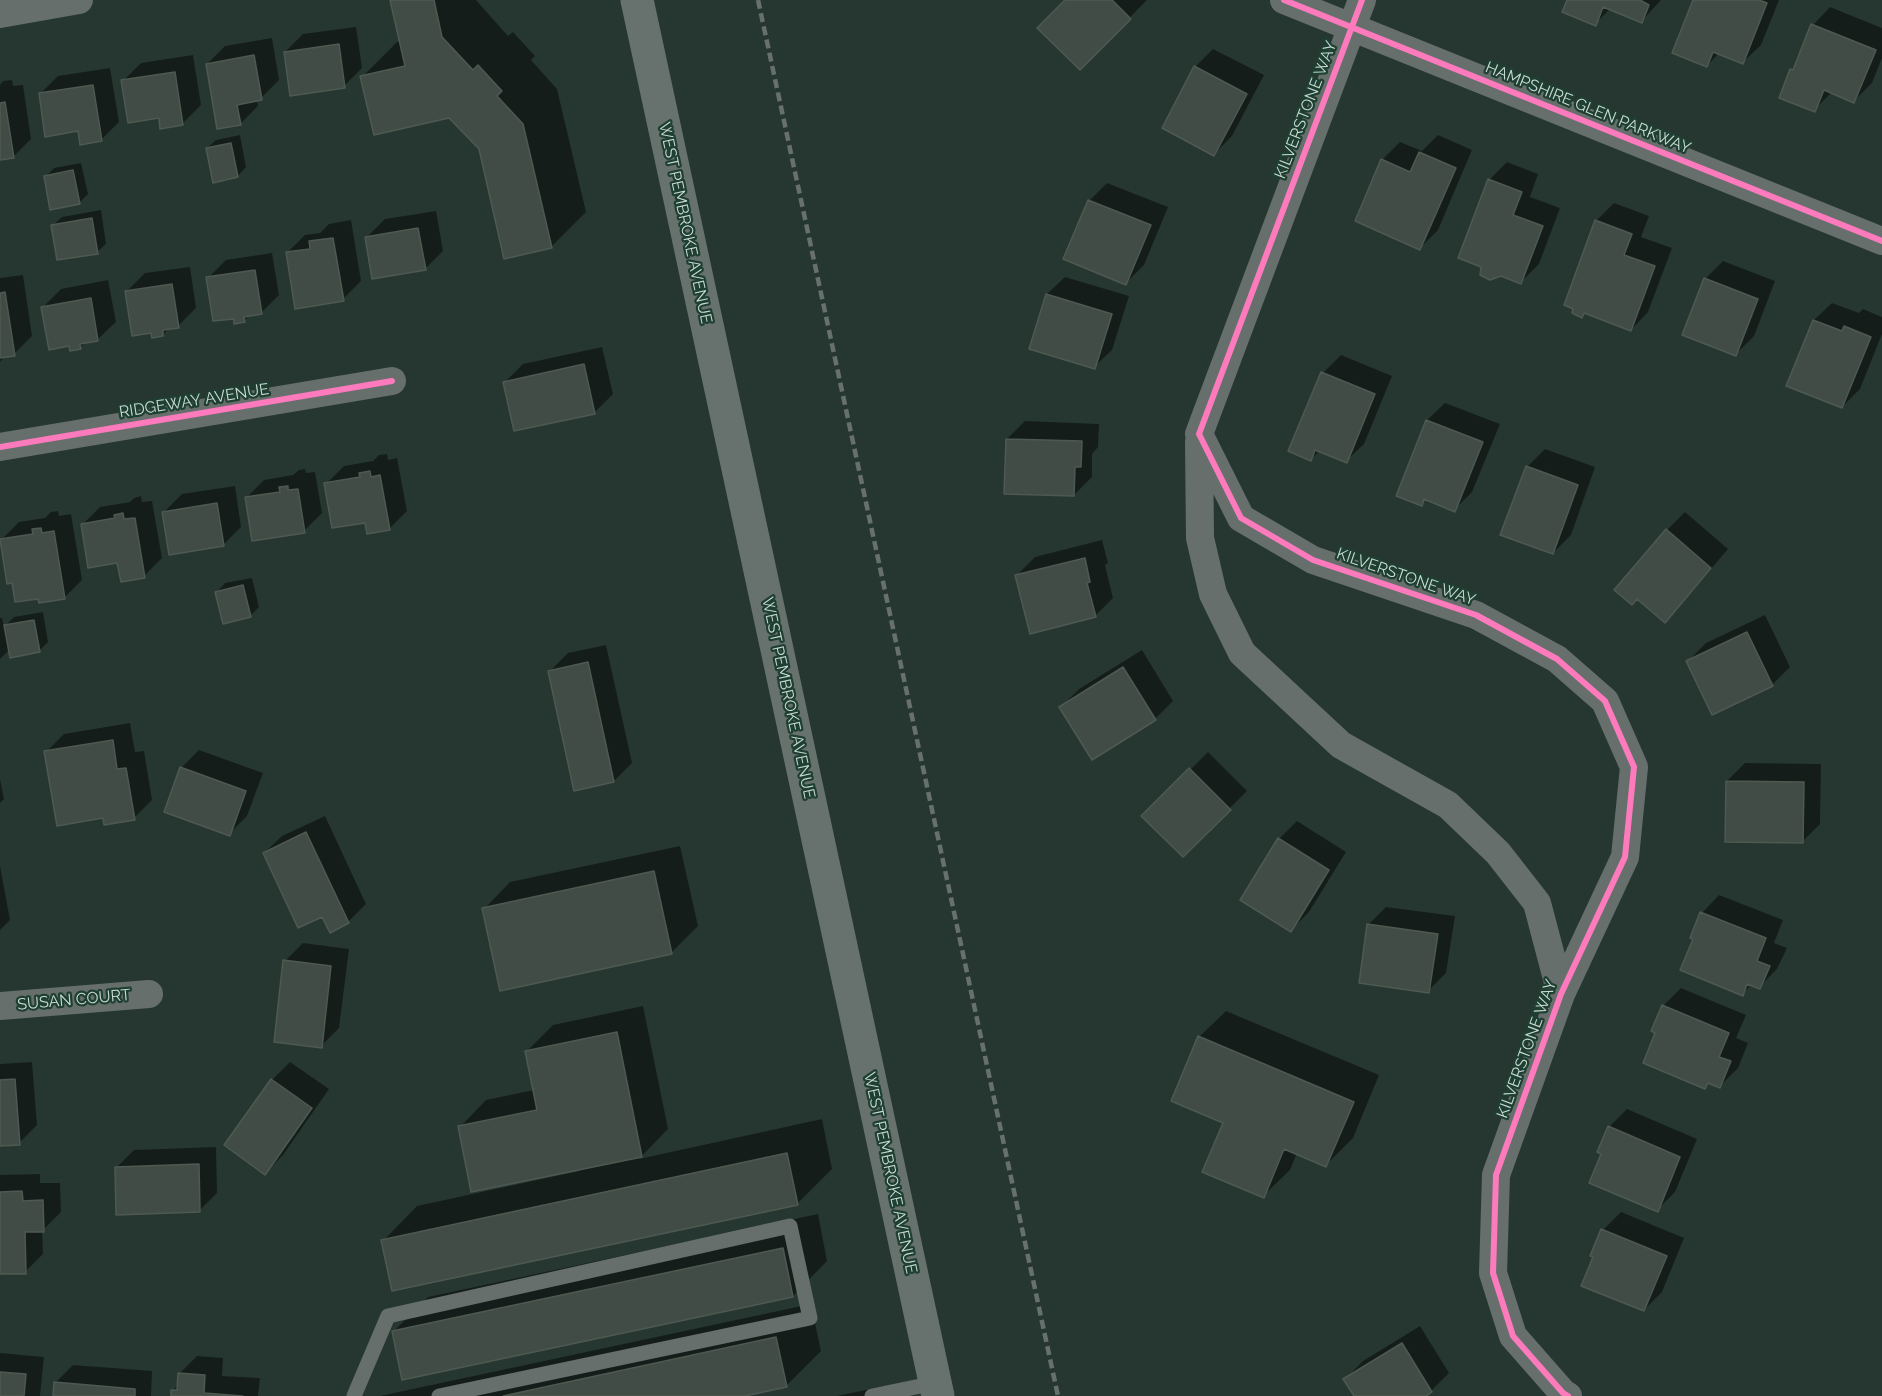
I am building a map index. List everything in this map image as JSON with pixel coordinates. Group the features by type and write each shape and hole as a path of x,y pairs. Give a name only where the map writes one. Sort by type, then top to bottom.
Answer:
{"main road":[{"name":"WEST PEMBROKE AVENUE","path":"637,0 936,1389"}],"street":[{"path":"0,14 79,0"},
{"name":"HAMPSHIRE GLEN PARKWAY","path":"1284,0 1882,240"},
{"name":"KILVERSTONE WAY","path":"1362,0 1199,434 1200,538 1213,594 1242,653 1341,745 1448,805 1498,853 1537,903 1561,994"},
{"name":"RIDGEWAY AVENUE","path":"0,447 392,381"},
{"name":"KILVERSTONE WAY","path":"1199,434 1241,518 1313,560 1476,615 1557,658 1605,701 1634,767 1625,857 1561,994 1496,1175 1493,1273 1513,1336 1568,1396"},
{"name":"SUSAN COURT","path":"0,1006 149,994"}],"lane":[{"path":"354,1396 388,1316 790,1226 810,1318 439,1396"},
{"path":"872,1396 936,1389"}],"building":[{"path":"390,0 434,0 442,37 473,70 478,65 502,91 497,96 523,124 552,248 504,259 479,149 449,118 374,135 360,76 405,66"},
{"path":"1065,0 1112,0 1131,19 1080,70 1037,28"},
{"path":"1567,0 1640,0 1649,5 1642,23 1603,7 1596,26 1562,12"},
{"path":"1693,0 1759,0 1767,3 1743,64 1713,52 1707,67 1672,53"},
{"path":"1811,24 1876,50 1854,103 1824,90 1815,112 1779,98"},
{"path":"339,44 345,88 290,96 284,52"},
{"path":"254,55 262,100 237,105 241,125 217,129 206,64"},
{"path":"1194,66 1247,94 1214,156 1162,128"},
{"path":"175,72 183,125 160,129 159,118 128,123 121,80"},
{"path":"93,85 102,141 80,145 78,131 45,137 39,93"},
{"path":"5,102 14,158 0,160 0,103"},
{"path":"231,143 238,177 213,183 206,148"},
{"path":"1419,152 1456,168 1420,250 1355,221 1381,159 1410,172"},
{"path":"73,170 80,204 50,210 44,176"},
{"path":"1488,179 1522,192 1513,215 1543,226 1521,284 1501,276 1490,280 1480,275 1481,267 1458,258"},
{"path":"1088,200 1151,225 1126,285 1063,259"},
{"path":"92,218 98,254 57,260 51,225"},
{"path":"1595,220 1632,234 1624,255 1655,266 1631,331 1584,313 1582,318 1572,313 1573,309 1564,305"},
{"path":"418,228 426,270 372,279 365,237"},
{"path":"333,238 344,301 295,309 286,252 310,249 309,241"},
{"path":"255,270 262,314 244,317 245,322 234,324 234,319 213,321 206,277"},
{"path":"1704,278 1758,299 1736,356 1682,335"},
{"path":"172,284 179,328 163,330 163,336 152,338 151,333 132,336 125,291"},
{"path":"5,292 15,356 0,358 0,293"},
{"path":"1046,294 1112,314 1095,369 1029,349"},
{"path":"91,298 98,341 80,344 81,349 70,351 69,346 49,350 41,307"},
{"path":"1813,320 1842,331 1844,326 1871,337 1842,408 1786,386"},
{"path":"584,364 595,414 514,431 503,382"},
{"path":"1321,372 1375,394 1347,463 1315,450 1311,461 1288,451"},
{"path":"1426,420 1483,442 1455,512 1424,499 1422,506 1396,496"},
{"path":"1006,439 1082,441 1081,467 1075,467 1074,496 1004,494"},
{"path":"1526,466 1578,485 1553,554 1500,535"},
{"path":"370,471 371,477 380,475 390,530 367,534 365,523 332,528 324,483 360,477 359,473"},
{"path":"288,486 288,490 298,489 305,533 252,541 245,497 280,492 279,487"},
{"path":"217,503 224,546 169,555 162,512"},
{"path":"123,513 124,519 135,518 145,578 121,582 117,563 88,568 81,524 115,518 114,515"},
{"path":"41,528 42,533 54,531 65,599 39,603 38,599 15,602 12,583 7,584 0,539 33,534 32,529"},
{"path":"1666,529 1711,568 1665,623 1637,599 1632,605 1614,590"},
{"path":"1085,558 1090,582 1087,583 1096,617 1030,634 1015,575"},
{"path":"243,585 251,617 223,624 215,592"},
{"path":"34,620 40,652 10,658 4,625"},
{"path":"1747,632 1773,686 1712,715 1686,661"},
{"path":"588,662 614,782 574,791 548,671"},
{"path":"1123,667 1156,720 1092,760 1059,707"},
{"path":"113,740 117,769 126,768 135,820 104,825 103,818 57,826 44,751"},
{"path":"180,767 246,791 230,836 164,812"},
{"path":"1189,768 1231,810 1183,857 1141,816"},
{"path":"1726,781 1804,782 1803,843 1725,842"},
{"path":"306,832 349,923 330,933 322,917 298,928 263,853"},
{"path":"1278,838 1329,870 1291,932 1240,900"},
{"path":"654,871 672,954 500,991 482,908"},
{"path":"1700,912 1766,938 1757,961 1770,966 1760,989 1747,984 1743,996 1680,970 1693,939 1690,938"},
{"path":"1367,924 1438,934 1429,993 1359,983"},
{"path":"283,960 331,966 322,1048 274,1042"},
{"path":"1662,1005 1729,1033 1719,1057 1731,1061 1720,1088 1708,1083 1705,1089 1643,1063 1655,1033 1651,1031"},
{"path":"617,1032 642,1157 471,1192 458,1126 537,1110 525,1051"},
{"path":"1198,1036 1354,1102 1326,1167 1284,1149 1264,1198 1202,1172 1223,1123 1171,1101"},
{"path":"15,1079 20,1145 0,1146 0,1080"},
{"path":"271,1079 312,1108 265,1175 224,1145"},
{"path":"1608,1126 1680,1157 1658,1212 1589,1183 1601,1154 1597,1152"},
{"path":"787,1153 798,1205 392,1291 381,1240"},
{"path":"199,1164 200,1212 116,1215 115,1167"},
{"path":"22,1191 23,1201 43,1200 44,1232 25,1232 26,1274 0,1274 0,1192"},
{"path":"1601,1229 1667,1256 1644,1311 1581,1286"},
{"path":"783,1248 793,1297 402,1380 392,1331"},
{"path":"776,1337 787,1387 745,1396 503,1396"},
{"path":"1402,1343 1432,1392 1426,1396 1354,1396 1343,1379"},
{"path":"0,1372 26,1374 24,1396 0,1396"},
{"path":"178,1373 205,1375 204,1393 243,1396 171,1396 171,1390 177,1390"},
{"path":"54,1382 135,1389 135,1396 53,1396"}],"railway":[{"path":"758,0 1058,1396"}],"cycle path":[{"path":"1284,0 1882,241"},
{"path":"1362,0 1199,434 1241,518 1313,560 1476,615 1557,659 1605,701 1634,767 1625,857 1561,994 1496,1175 1493,1273 1513,1336 1568,1396"},
{"path":"0,447 392,381"}]}
